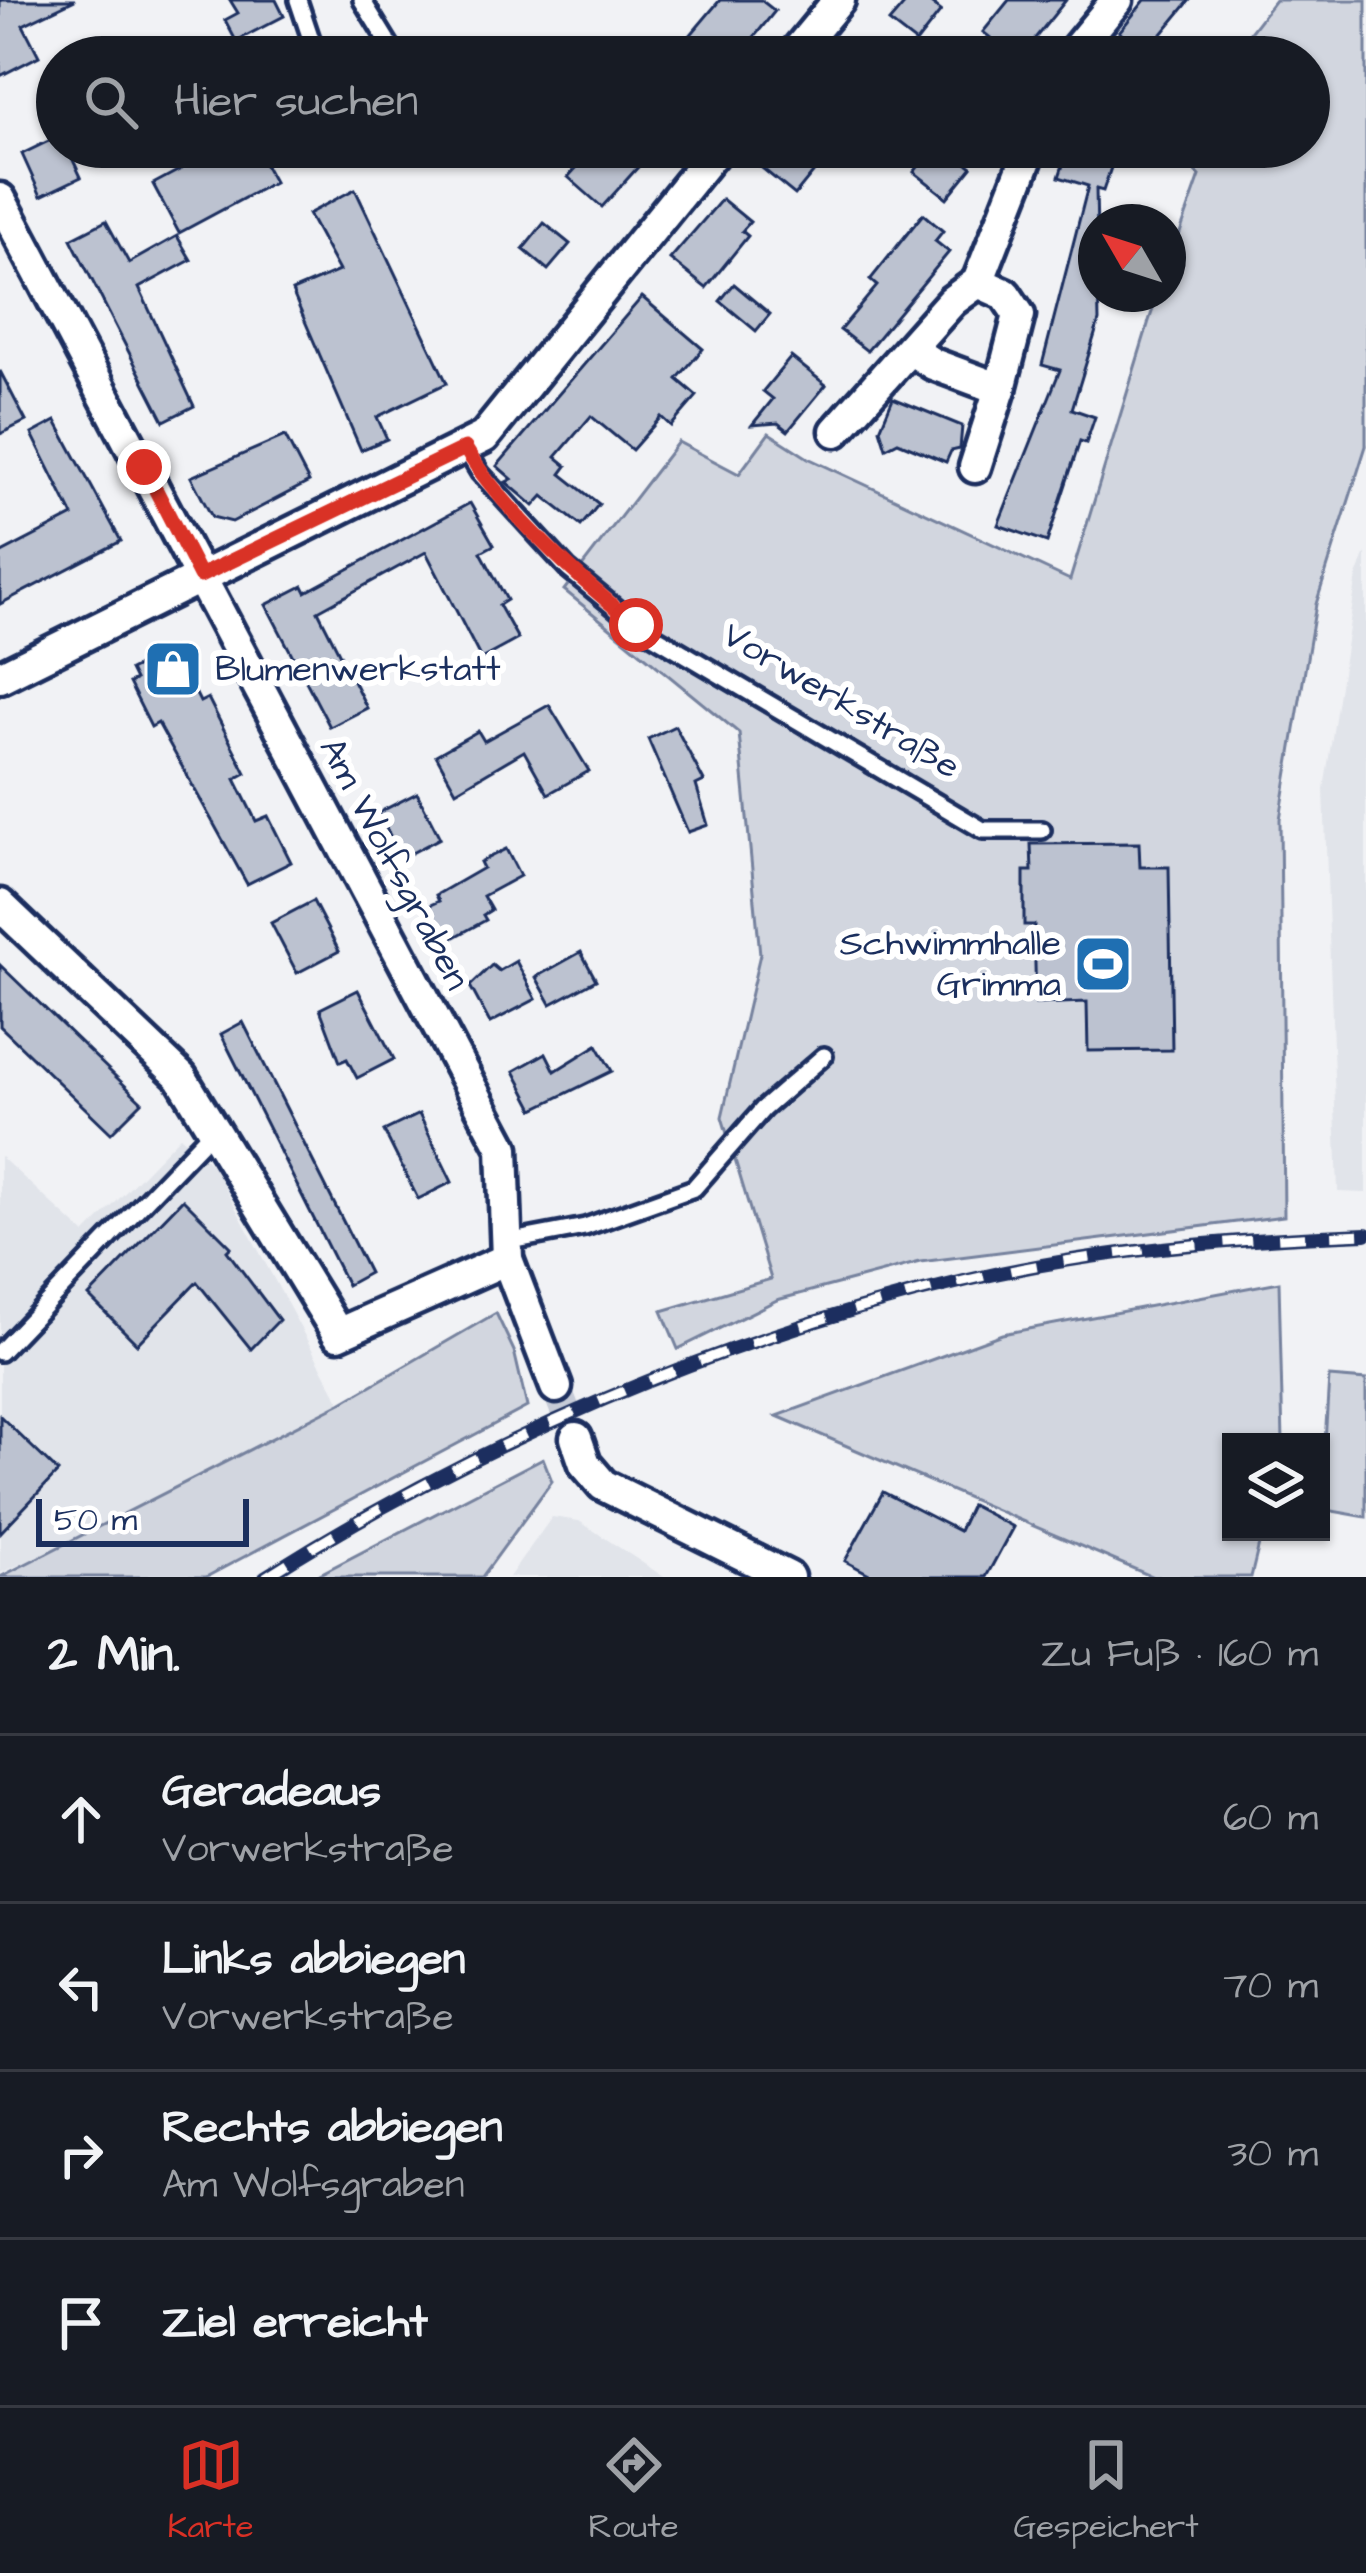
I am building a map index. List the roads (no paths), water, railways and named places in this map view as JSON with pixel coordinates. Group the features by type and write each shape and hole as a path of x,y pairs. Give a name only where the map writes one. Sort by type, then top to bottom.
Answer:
{"street":[{"path":"809,36 838,0"},
{"path":"1087,36 1117,0"},
{"path":"0,677 465,448 500,419 701,168"},
{"path":"836,431 952,301 979,282 1023,168"},
{"name":"Am Wolfsgraben","path":"0,199 503,1148 507,1250 556,1387"},
{"path":"975,467 1019,315 1005,294 979,282"},
{"path":"910,349 933,364 1000,389"},
{"path":"0,905 181,1077 216,1127 338,1334 507,1250"},
{"path":"576,1438 585,1464 603,1485 788,1577"}],"lane":[{"path":"298,0 310,36"},
{"path":"362,0 384,36"},
{"name":"Vorwerkstraße","path":"465,448 480,473 568,569 636,625 983,830 1042,830"},
{"path":"507,1250 694,1188 763,1109 824,1056"},
{"path":"0,1352 216,1127"}],"tunnel":[{"path":"556,1387 576,1438"}],"railway":[{"path":"265,1577 346,1528 516,1439 604,1399 784,1331 968,1280 1066,1261 1216,1243 1366,1234"}],"place":[{"name":"Blumenwerkstatt","path":"173,669"},
{"name":"Schwimmhalle Grimma","path":"1103,964"}]}
